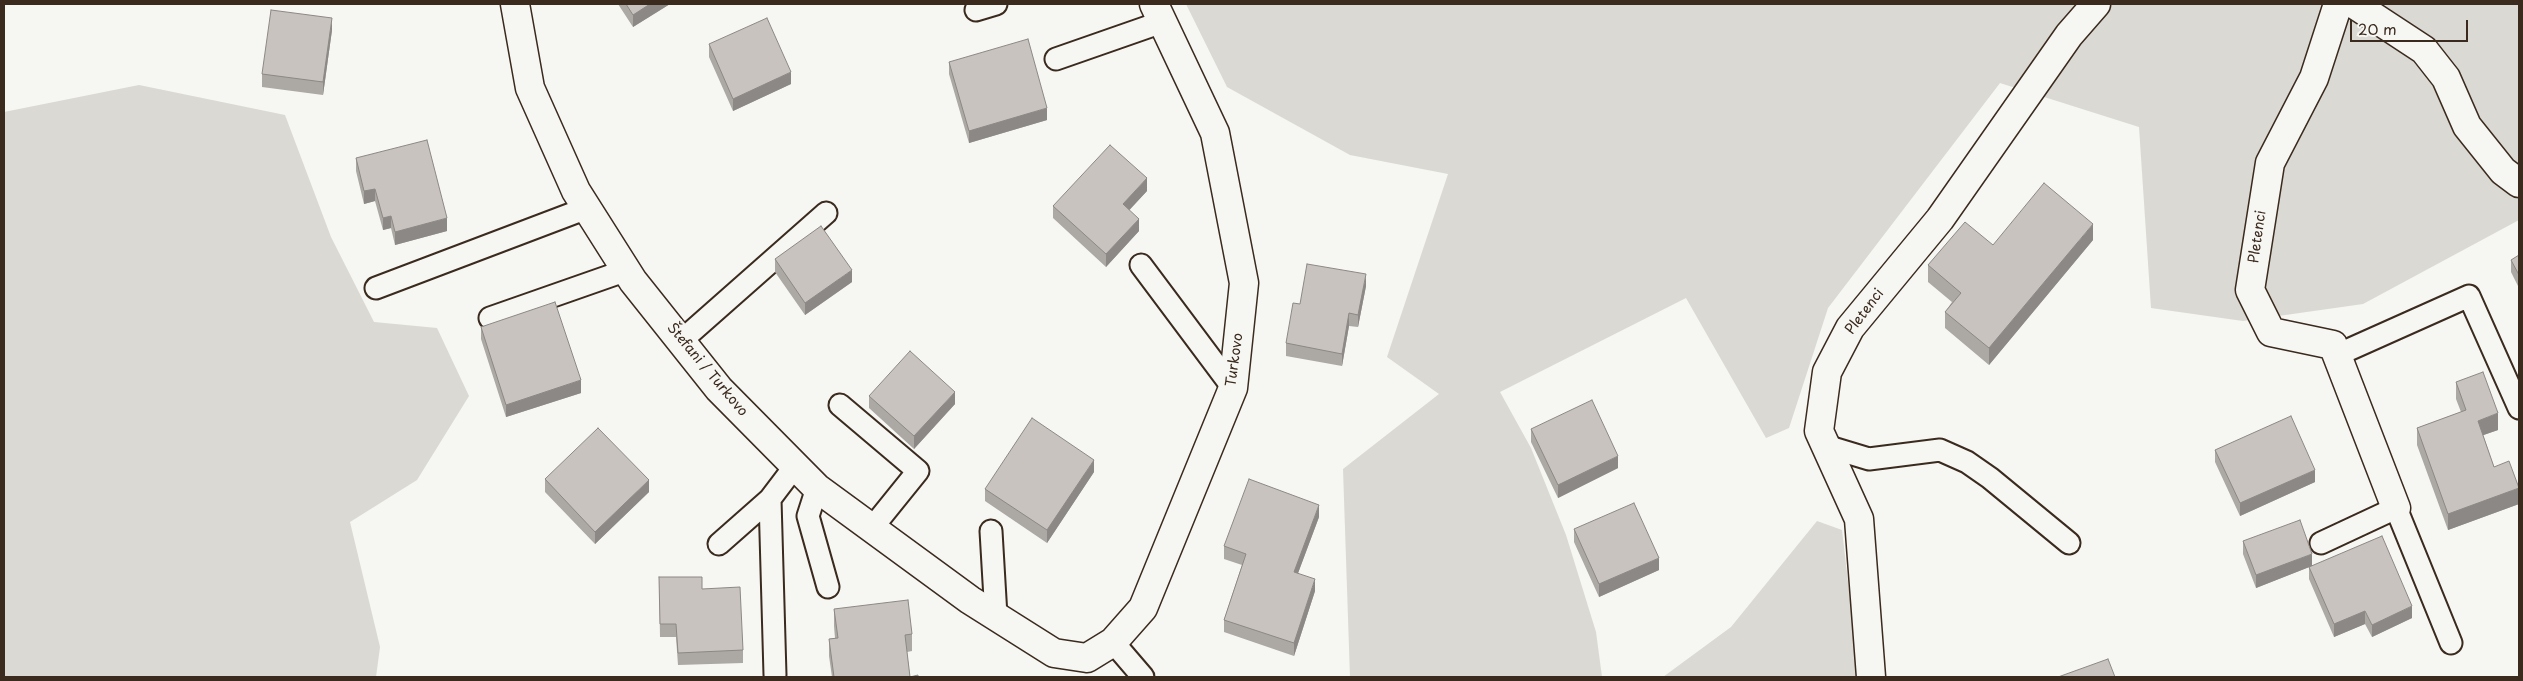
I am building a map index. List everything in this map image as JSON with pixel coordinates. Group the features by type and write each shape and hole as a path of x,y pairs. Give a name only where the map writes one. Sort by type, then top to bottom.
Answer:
{"street":[{"name":"Štefani / Turkovo","path":"515,4 530,88 576,191 627,270 719,389 817,488 996,616 1054,653"},
{"name":"Pletenci","path":"1872,677 1859,519 1820,431 1828,372 1850,328 1940,219 2069,35 2096,4"},
{"name":"Pletenci","path":"2337,355 2333,345 2270,332 2250,290 2270,163 2314,78 2338,4"},
{"path":"2354,4 2424,50 2446,78 2467,126 2504,171 2519,183"},
{"name":"Turkovo","path":"1054,653 1087,658 1113,642 1143,608 1233,388 1244,283 1215,133 1158,13"},
{"path":"2337,355 2396,508"}],"lane":[{"path":"1056,59 1158,13"},
{"path":"376,288 587,208"},
{"path":"681,341 826,213"},
{"path":"1141,265 1233,388"},
{"path":"490,318 627,270"},
{"path":"2337,355 2469,296 2519,408"},
{"path":"840,405 918,471 872,528"},
{"path":"1826,446 1869,459 1940,450 1966,462 1990,478 2069,543"},
{"path":"719,544 770,499 795,466"},
{"path":"817,488 808,516 828,587"},
{"path":"770,499 775,674"},
{"path":"2321,543 2396,508 2451,643"},
{"path":"991,531 996,616"},
{"path":"1113,642 1143,677"}],"shaded area":[{"path":"1186,4 2519,4 2519,220 2363,304 2243,321 2151,308 2139,127 2000,83 1828,308 1789,428 1766,438 1686,298 1500,392 1531,448 1566,535 1596,632 1602,677 1350,677 1343,469 1439,394 1387,357 1448,174 1350,155 1227,87"},
{"path":"139,85 285,115 331,237 374,322 437,328 469,396 417,480 350,522 380,647 376,677 4,677 4,112"},
{"path":"1817,521 1842,530 1859,677 1663,677 1731,627"}],"building":[{"path":"626,4 650,4 633,15"},
{"path":"271,10 332,18 323,82 262,74"},
{"path":"767,18 791,72 733,99 709,44"},
{"path":"1028,39 1047,108 969,131 949,62"},
{"path":"427,140 447,218 395,232 391,216 383,218 375,189 364,191 356,158"},
{"path":"1110,145 1147,178 1123,204 1139,219 1106,254 1053,206"},
{"path":"2044,183 2093,224 1989,348 1945,312 1961,293 1928,265 1965,222 1993,245"},
{"path":"821,226 852,270 805,303 775,259"},
{"path":"2519,255 2519,275 2511,260"},
{"path":"1307,264 1366,274 1358,315 1349,313 1342,354 1286,343 1293,303 1300,304"},
{"path":"555,302 581,380 506,405 481,327"},
{"path":"910,351 955,392 914,436 869,396"},
{"path":"2483,372 2498,413 2478,421 2494,467 2509,461 2519,488 2448,514 2417,428 2466,410 2456,382"},
{"path":"1592,400 1618,456 1558,485 1531,429"},
{"path":"2291,416 2315,470 2240,503 2215,450"},
{"path":"1032,418 1094,460 1047,530 985,489"},
{"path":"598,428 649,480 595,532 545,479"},
{"path":"1249,479 1319,505 1294,572 1315,579 1294,643 1224,620 1246,554 1224,546"},
{"path":"1634,503 1659,558 1599,584 1574,529"},
{"path":"2300,520 2312,554 2256,575 2243,541"},
{"path":"2382,536 2412,606 2372,625 2365,611 2334,624 2309,567"},
{"path":"659,577 702,577 702,589 740,587 743,650 678,653 676,624 660,624"},
{"path":"908,600 912,634 905,635 910,677 834,677 829,639 838,638 834,609"},
{"path":"2108,659 2115,677 2058,677"}]}
